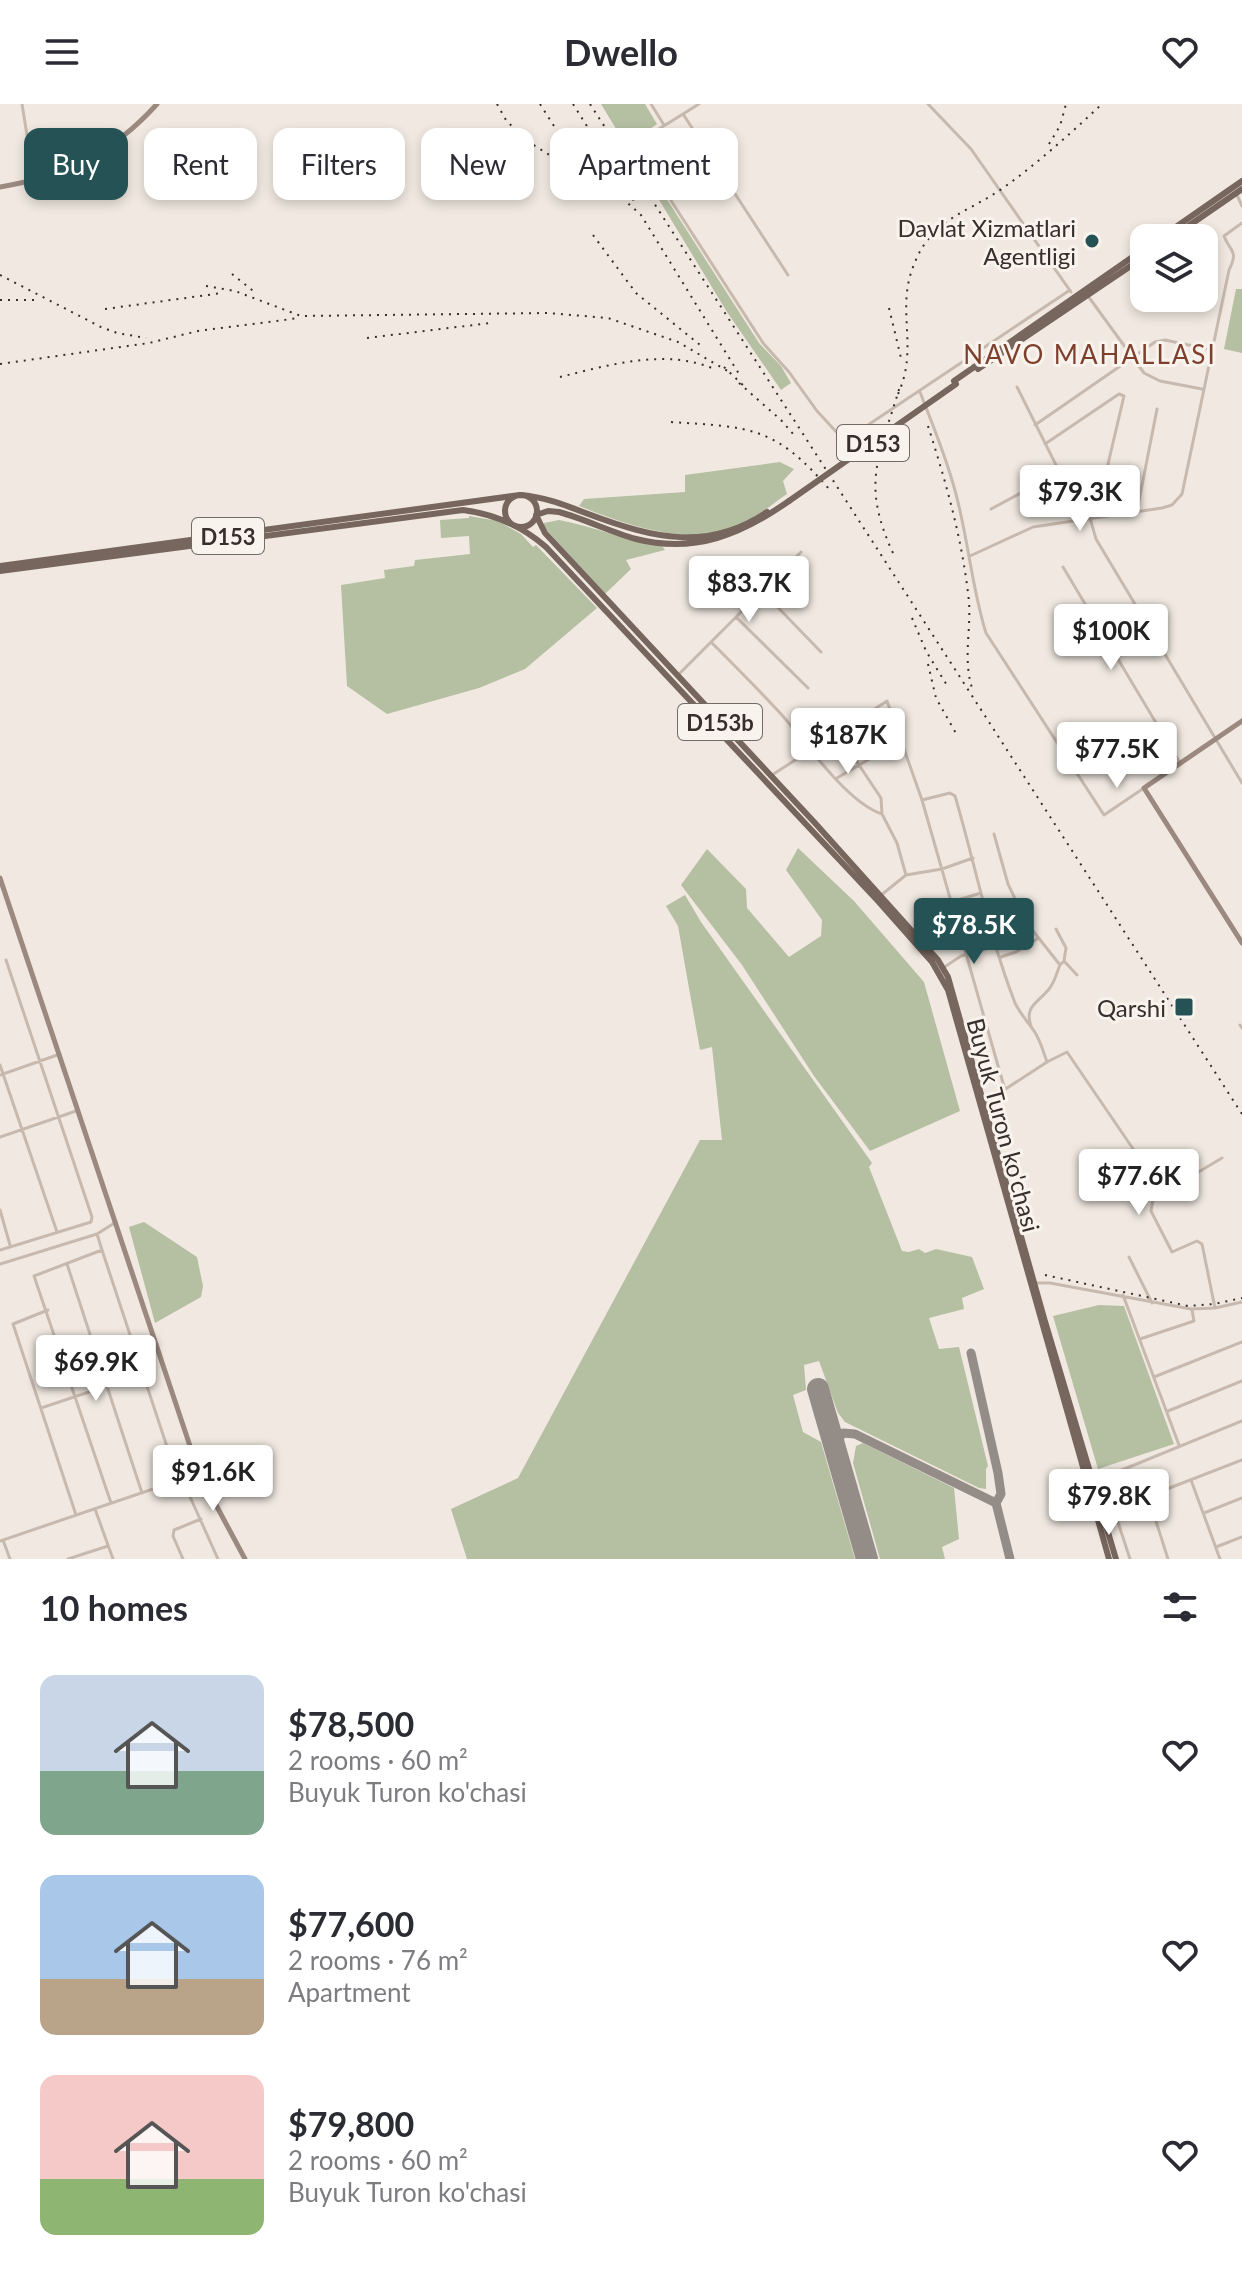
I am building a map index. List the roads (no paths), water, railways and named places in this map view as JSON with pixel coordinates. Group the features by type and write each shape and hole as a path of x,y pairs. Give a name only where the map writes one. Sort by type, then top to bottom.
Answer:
{"main road":[{"path":"1190,224 1237,190 1242,181"},
{"path":"1182,224 1237,190"},
{"name":"D153","path":"1036,328 1072,293 1130,258"},
{"name":"D153","path":"0,569 447,512 480,513 514,525 528,525 536,515 548,511 559,512 640,540 687,543 724,537 745,529 955,383 1130,267"},
{"name":"D153","path":"0,569 520,495 543,496 645,534 700,537 728,531 788,500"},
{"path":"514,525 507,518 505,508 510,499 520,495 533,501 536,515"},
{"name":"Buyuk Turon ko'chasi","path":"536,515 545,533 929,958 945,982 1109,1559"},
{"name":"Buyuk Turon ko'chasi","path":"514,525 532,535 558,558 880,896 943,968 952,987 1032,1283 1116,1559"}],"street":[{"path":"22,104 26,128"},
{"path":"128,133 157,104"},
{"path":"651,104 664,125"},
{"path":"699,104 638,142 639,151 763,343 841,437 850,437 1072,293 971,149 928,104"},
{"path":"683,114 788,275"},
{"path":"0,187 24,183"},
{"path":"1237,190 1242,206"},
{"path":"970,556 1033,527 1172,505 1182,494 1229,270 1235,257 1224,236 1242,223"},
{"path":"1088,296 1144,373 1203,389"},
{"path":"1035,425 1155,342 1165,340 1212,350"},
{"path":"1017,387 1083,519"},
{"path":"920,392 955,488 977,606 986,633 1104,815 1242,721"},
{"path":"1045,444 1119,394 1124,396 1096,517"},
{"path":"1137,511 1157,409"},
{"path":"991,509 1059,472"},
{"path":"1090,518 1096,539 1242,783"},
{"path":"677,676 801,552"},
{"path":"1063,567 1181,763"},
{"path":"763,592 821,652"},
{"path":"736,617 808,688"},
{"path":"712,643 783,716 809,750 851,794 882,814"},
{"path":"767,777 887,701 922,800 1005,1090"},
{"path":"837,732 878,793 882,814 897,843 906,875"},
{"path":"837,778 902,740"},
{"path":"1144,788 1242,943"},
{"path":"922,800 954,793 996,946 1015,1001 1025,1022 1031,1026"},
{"path":"994,834 1008,884 1037,939 1077,975"},
{"path":"880,896 906,875 942,869 973,858"},
{"path":"0,879 200,1473 245,1559"},
{"path":"951,902 981,893"},
{"path":"1047,1062 1028,1018 1029,1009 1054,982 1062,963 1066,948 1056,929"},
{"path":"1001,957 1037,939"},
{"path":"943,968 965,954 996,946"},
{"path":"0,1250 92,1219 6,960"},
{"path":"984,1103 1067,1052 1155,1181 1177,1175 1185,1180 1222,1158"},
{"path":"1,1074 60,1054"},
{"path":"0,1065 57,1232"},
{"path":"0,1137 78,1110"},
{"path":"1152,1178 1151,1211 1172,1252 1197,1241 1202,1244 1215,1308"},
{"path":"0,1210 11,1246"},
{"path":"0,1264 97,1234 116,1222"},
{"path":"97,1234 180,1480 218,1559"},
{"path":"102,1250 34,1276 111,1503"},
{"path":"1129,1257 1152,1303"},
{"path":"67,1264 142,1493"},
{"path":"1032,1283 1043,1282 1123,1295 1191,1309 1242,1302"},
{"path":"1123,1295 1179,1446"},
{"path":"1140,1339 1194,1321 1191,1309"},
{"path":"48,1310 13,1324 76,1515"},
{"path":"1154,1377 1242,1342"},
{"path":"41,1408 143,1374"},
{"path":"1167,1411 1242,1381"},
{"path":"1092,1483 1242,1421"},
{"path":"1101,1511 1242,1460"},
{"path":"10,1559 2,1540 200,1473"},
{"path":"1191,1480 1220,1559"},
{"path":"1148,1496 1168,1559"},
{"path":"1204,1513 1242,1498"},
{"path":"1113,1507 1130,1559"},
{"path":"95,1509 113,1559"},
{"path":"183,1559 173,1536 174,1530 201,1519"},
{"path":"1216,1547 1242,1537"},
{"path":"68,1559 108,1546"}],"railway":[{"path":"497,104 506,120 524,139 609,186 641,215 739,374"},
{"path":"540,104 555,128"},
{"path":"573,104 634,201"},
{"path":"590,104 1242,1114"},
{"path":"1049,144 1060,126 1066,104"},
{"path":"898,394 907,361 908,283 929,238 951,219 1016,178 1102,104"},
{"path":"593,235 636,293 700,345"},
{"path":"232,274 257,294"},
{"path":"0,275 101,327 146,338"},
{"path":"206,286 235,291 301,316 548,313 608,318 678,342 731,373"},
{"path":"105,309 222,293"},
{"path":"0,300 40,300"},
{"path":"889,308 901,358"},
{"path":"0,364 149,343 198,331 299,318"},
{"path":"367,338 490,323"},
{"path":"560,377 657,359 696,363 714,369"},
{"path":"724,367 747,389"},
{"path":"739,383 794,435"},
{"path":"893,553 877,507 875,487 880,450 900,386"},
{"path":"671,422 741,429 776,441 810,468 829,489"},
{"path":"928,426 963,557 969,602 968,656 972,688"},
{"path":"912,618 926,651 948,687"},
{"path":"928,664 936,698 958,737"},
{"path":"1045,1275 1188,1306 1242,1298"}],"place":[{"name":"Davlat Xizmatlari Agentligi","path":"1092,241"},
{"name":"Qarshi","path":"1184,1007"}],"district":[{"name":"NAVO MAHALLASI","path":"1090,354"}]}
